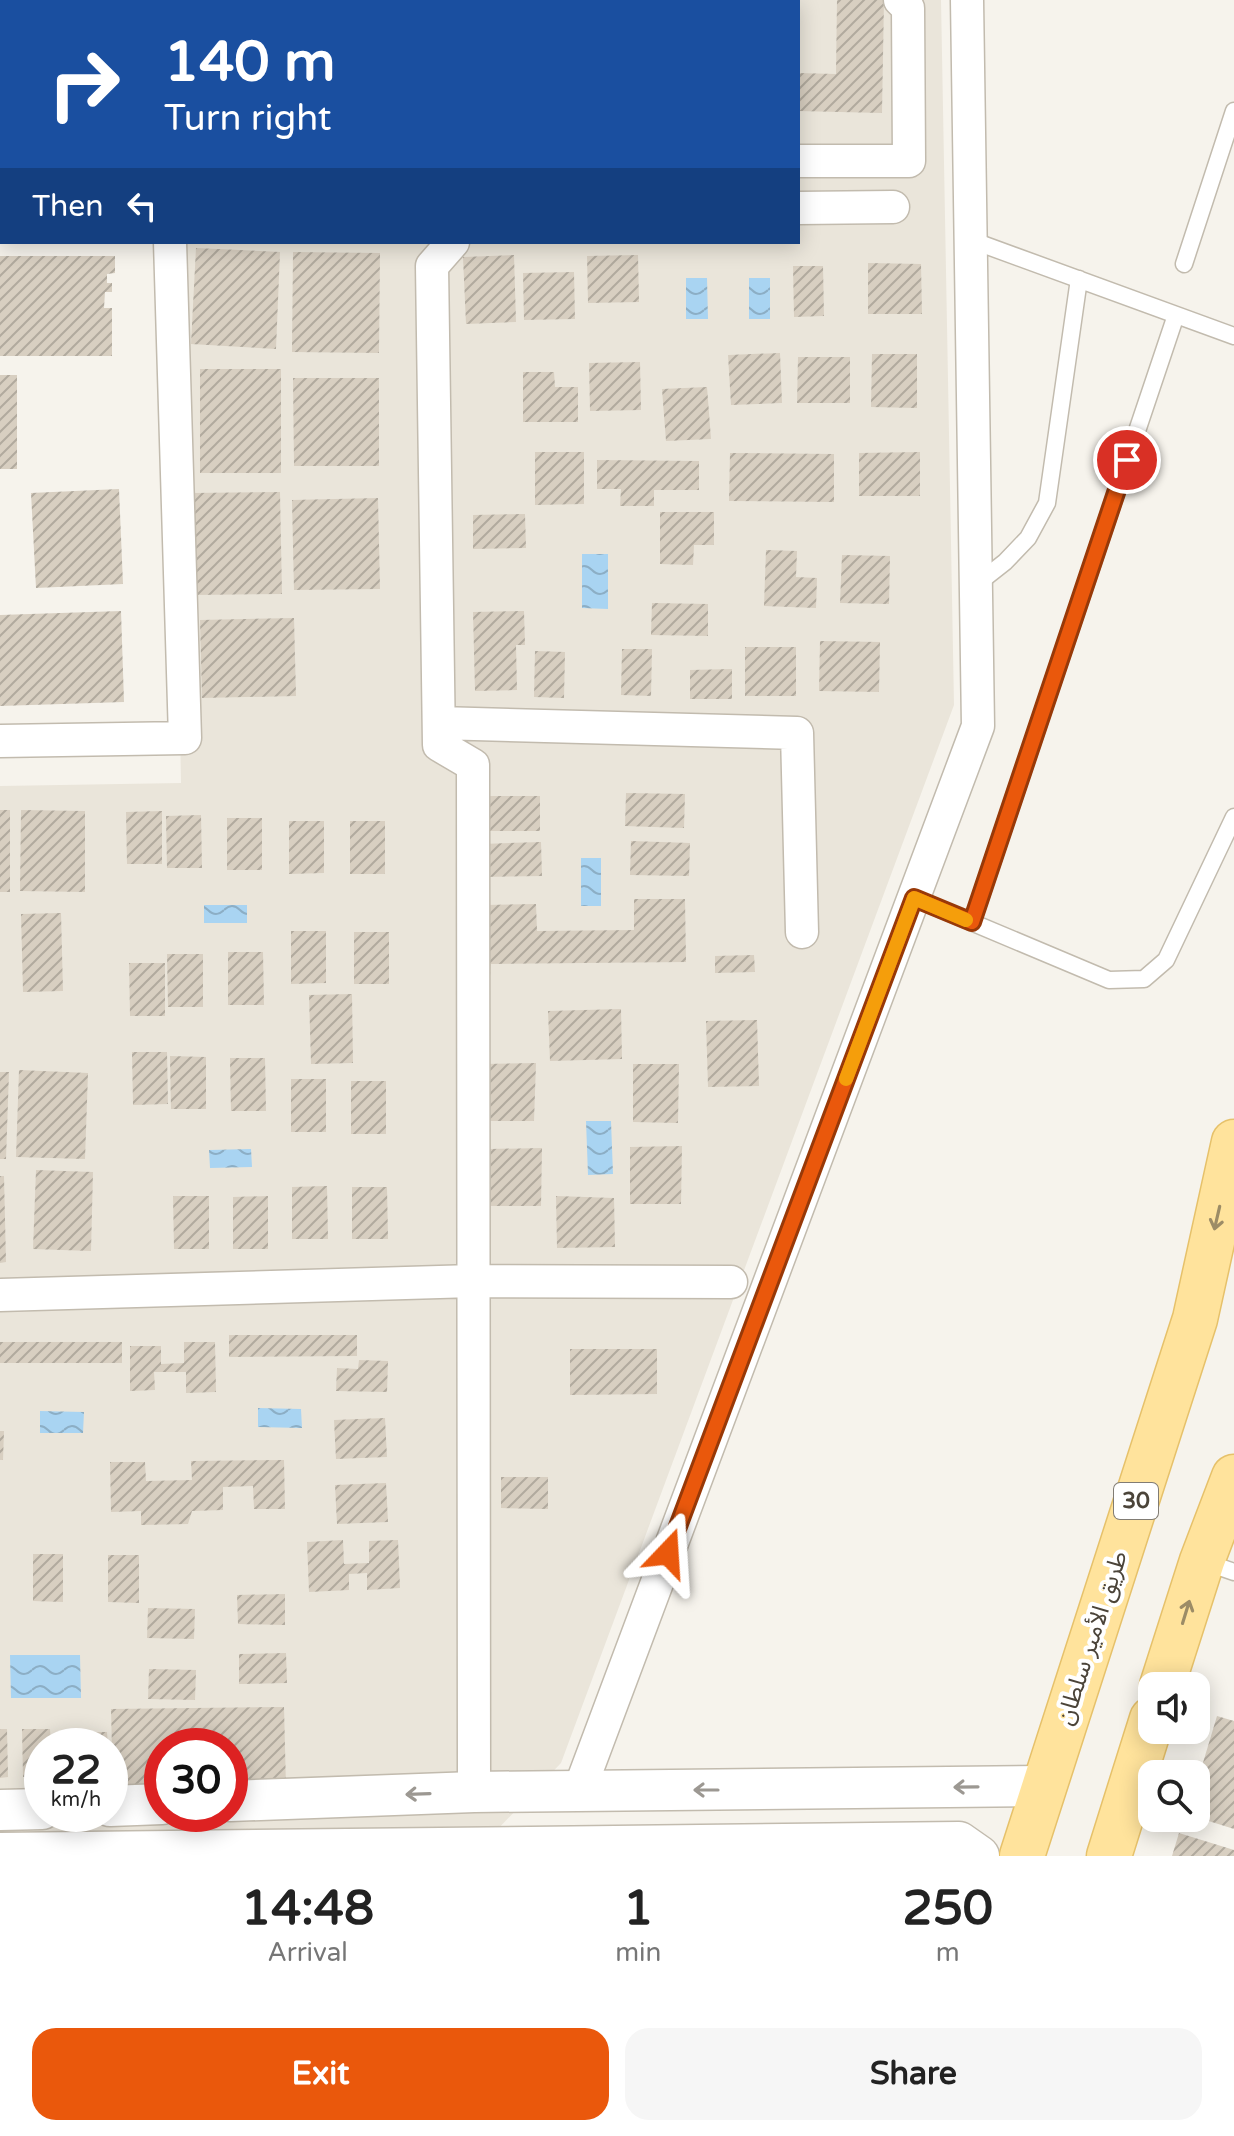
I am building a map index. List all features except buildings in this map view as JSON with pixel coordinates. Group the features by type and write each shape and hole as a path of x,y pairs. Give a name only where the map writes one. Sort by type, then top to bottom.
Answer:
{"main road":[{"name":"طريق الأمير سلطان","path":"1022,1856 1195,1319 1234,1142"},
{"path":"1169,1672 1218,1566 1234,1477"},
{"path":"1109,1856 1144,1744"}],"street":[{"path":"800,161 909,161 908,8 900,0"},
{"path":"579,1791 978,726 967,0"},
{"path":"800,208 893,207"},
{"path":"0,741 185,738 170,244"},
{"path":"451,244 432,266 439,745 473,765 474,1792"},
{"path":"439,723 797,733 802,932"},
{"path":"0,1295 473,1281 731,1282"},
{"path":"248,1800 474,1792 1044,1786"},
{"path":"0,1810 24,1809"},
{"path":"0,1853 476,1852 959,1842 979,1856"}],"lane":[{"path":"1184,264 1234,111"},
{"path":"971,240 1234,336"},
{"path":"976,584 1005,562 1028,538 1047,503 1079,279"},
{"path":"972,922 1176,315"},
{"path":"914,898 1109,980 1144,979 1166,960 1234,817"}],"shaded area":[{"path":"800,0 941,0 954,705 561,1763 472,1856 0,1856 0,786 181,783 171,244 800,244"}],"water":[{"path":"686,278 707,278 708,319 686,319"},
{"path":"749,278 770,278 770,319 749,319"},
{"path":"582,554 608,554 608,609 582,608"},
{"path":"581,858 601,858 601,906 581,906"},
{"path":"204,905 247,905 247,923 204,923"},
{"path":"586,1121 611,1121 613,1174 588,1175"},
{"path":"251,1149 252,1167 210,1168 209,1150"},
{"path":"258,1408 301,1409 302,1428 258,1427"},
{"path":"40,1411 84,1412 83,1433 40,1433"},
{"path":"10,1655 80,1655 81,1698 11,1698"}],"slow traffic":[{"path":"846,1079 914,898 966,920"}],"route":[{"path":"668,1553 914,898 972,922 1127,460"}]}
